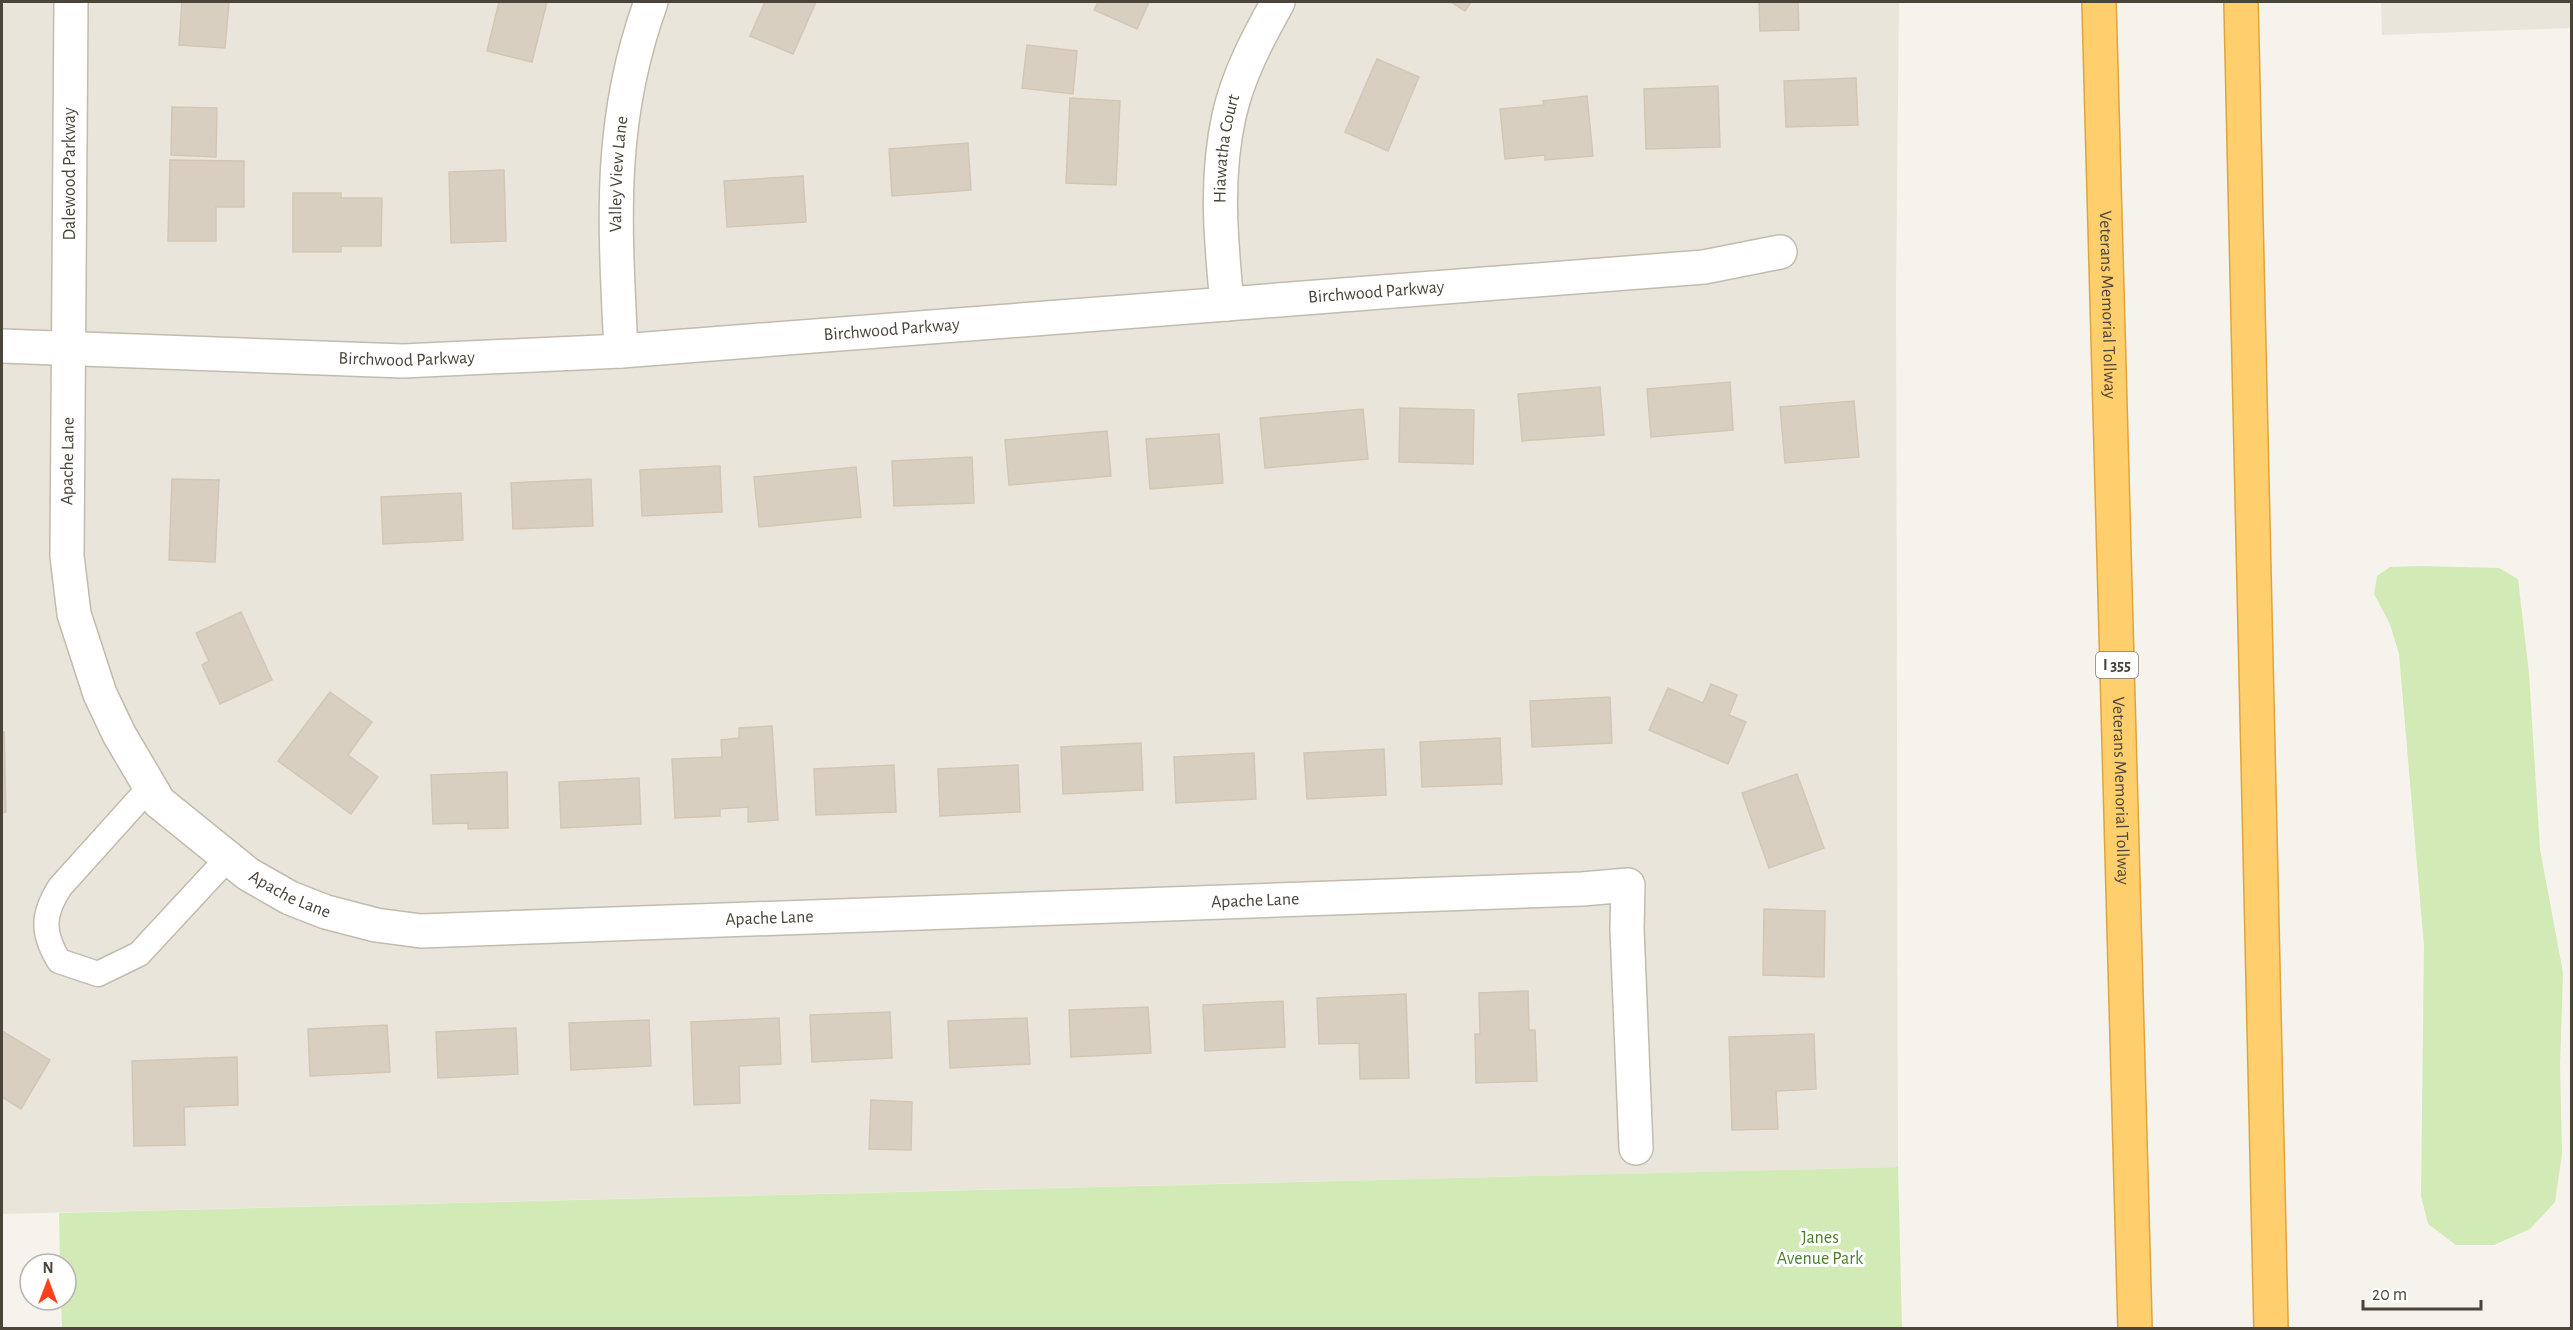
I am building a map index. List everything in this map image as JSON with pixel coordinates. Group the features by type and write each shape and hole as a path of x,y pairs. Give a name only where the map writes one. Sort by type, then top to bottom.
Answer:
{"highway":[{"name":"Veterans Memorial Tollway","path":"2099,2 2135,1329"},
{"path":"2241,2 2271,1329"}],"street":[{"name":"Dalewood Parkway","path":"69,346 71,2"},
{"name":"Valley View Lane","path":"621,351 614,212 617,149 627,87 640,31 651,2"},
{"name":"Hiawatha Court","path":"1227,304 1220,229 1220,172 1229,115 1244,69 1278,2"},
{"name":"Birchwood Parkway","path":"2,346 69,346 316,359 403,361 621,351 1704,267 1780,252"},
{"name":"Apache Lane","path":"69,346 67,556 74,614 100,694 119,734 159,802 248,874 282,894 326,912 376,925 421,931 1558,890 1628,885 1627,929 1636,1148"}],"lane":[{"path":"150,787 60,887 48,906 46,940 59,961 98,974 139,954 228,858"}],"shaded area":[{"path":"2,2 1899,2 1896,290 1898,1167 2,1214"},
{"path":"2381,2 2571,2 2571,28 2382,35"}],"green space":[{"path":"2390,567 2499,568 2518,579 2529,673 2540,849 2563,973 2560,1065 2562,1154 2555,1202 2530,1229 2494,1245 2456,1245 2428,1224 2421,1196 2424,946 2399,654 2390,624 2374,594 2377,576"},
{"name":"Janes Avenue Park","path":"1898,1167 1902,1328 62,1328 61,1312 78,1312 78,1252 60,1252 59,1213"}],"building":[{"path":"182,2 229,2 225,48 179,45"},
{"path":"499,2 547,2 532,62 487,51"},
{"path":"765,2 816,2 793,54 750,36"},
{"path":"1098,2 1149,2 1137,29 1094,10"},
{"path":"1451,2 1471,2 1465,11"},
{"path":"1759,2 1798,2 1799,30 1760,31"},
{"path":"1027,45 1077,51 1073,94 1022,88"},
{"path":"1377,59 1419,77 1388,151 1345,132"},
{"path":"1856,78 1858,125 1786,127 1784,81"},
{"path":"1718,86 1720,147 1646,149 1644,89"},
{"path":"1587,96 1593,156 1545,160 1545,155 1505,159 1500,109 1544,105 1543,101"},
{"path":"1070,98 1120,101 1116,185 1066,183"},
{"path":"172,107 217,108 216,157 171,155"},
{"path":"968,143 971,190 892,196 889,149"},
{"path":"170,160 244,161 244,207 216,207 216,241 168,241"},
{"path":"504,170 506,241 451,243 449,172"},
{"path":"803,176 806,222 727,227 724,181"},
{"path":"293,193 341,193 341,198 382,198 381,246 341,246 341,252 293,252"},
{"path":"1730,382 1733,430 1651,437 1647,389"},
{"path":"1600,387 1604,435 1522,441 1518,394"},
{"path":"1854,401 1859,457 1785,463 1780,407"},
{"path":"1400,408 1474,410 1473,464 1399,462"},
{"path":"1363,409 1368,459 1265,468 1260,418"},
{"path":"1107,431 1111,476 1009,485 1005,440"},
{"path":"1219,434 1223,483 1150,489 1146,439"},
{"path":"972,457 974,503 894,506 892,461"},
{"path":"720,466 722,512 642,516 640,470"},
{"path":"856,467 861,517 759,527 754,477"},
{"path":"172,479 219,480 215,562 169,560"},
{"path":"591,479 593,526 513,529 511,483"},
{"path":"461,493 463,540 383,544 381,497"},
{"path":"241,612 272,680 220,704 202,665 209,661 196,633"},
{"path":"1711,684 1737,695 1729,715 1746,722 1728,764 1649,730 1668,688 1703,703"},
{"path":"330,692 372,722 348,755 378,777 351,814 278,761"},
{"path":"1610,697 1612,743 1532,747 1530,701"},
{"path":"772,726 778,820 748,822 748,807 720,809 720,816 675,818 672,759 722,757 721,740 739,738 739,728"},
{"path":"2,732 4,732 6,812 2,813"},
{"path":"1500,738 1502,784 1422,787 1420,742"},
{"path":"1141,743 1143,790 1063,794 1061,747"},
{"path":"1384,749 1386,795 1307,799 1304,753"},
{"path":"1254,753 1256,799 1176,803 1174,757"},
{"path":"894,765 896,812 816,815 814,769"},
{"path":"1018,765 1020,812 940,816 938,769"},
{"path":"507,772 508,828 468,829 468,823 433,824 431,775"},
{"path":"1797,774 1824,848 1769,868 1742,793"},
{"path":"639,778 641,824 561,828 559,782"},
{"path":"1764,909 1825,911 1824,977 1763,975"},
{"path":"1528,991 1529,1030 1535,1030 1537,1081 1476,1083 1475,1034 1480,1034 1479,993"},
{"path":"1406,994 1409,1078 1360,1079 1359,1043 1319,1044 1317,998"},
{"path":"1283,1001 1285,1047 1205,1051 1203,1005"},
{"path":"1148,1007 1151,1053 1071,1057 1069,1010"},
{"path":"890,1012 892,1058 812,1062 810,1015"},
{"path":"779,1018 781,1064 739,1066 740,1103 694,1105 691,1022"},
{"path":"1027,1018 1030,1064 950,1068 948,1021"},
{"path":"649,1020 651,1066 571,1070 569,1023"},
{"path":"387,1025 390,1072 310,1076 308,1029"},
{"path":"516,1028 518,1074 438,1078 436,1032"},
{"path":"2,1031 50,1060 21,1109 2,1097"},
{"path":"1814,1034 1816,1089 1776,1091 1778,1129 1732,1130 1729,1037"},
{"path":"237,1057 238,1105 184,1107 185,1145 134,1146 132,1061"},
{"path":"871,1100 912,1102 911,1150 869,1149"}]}
